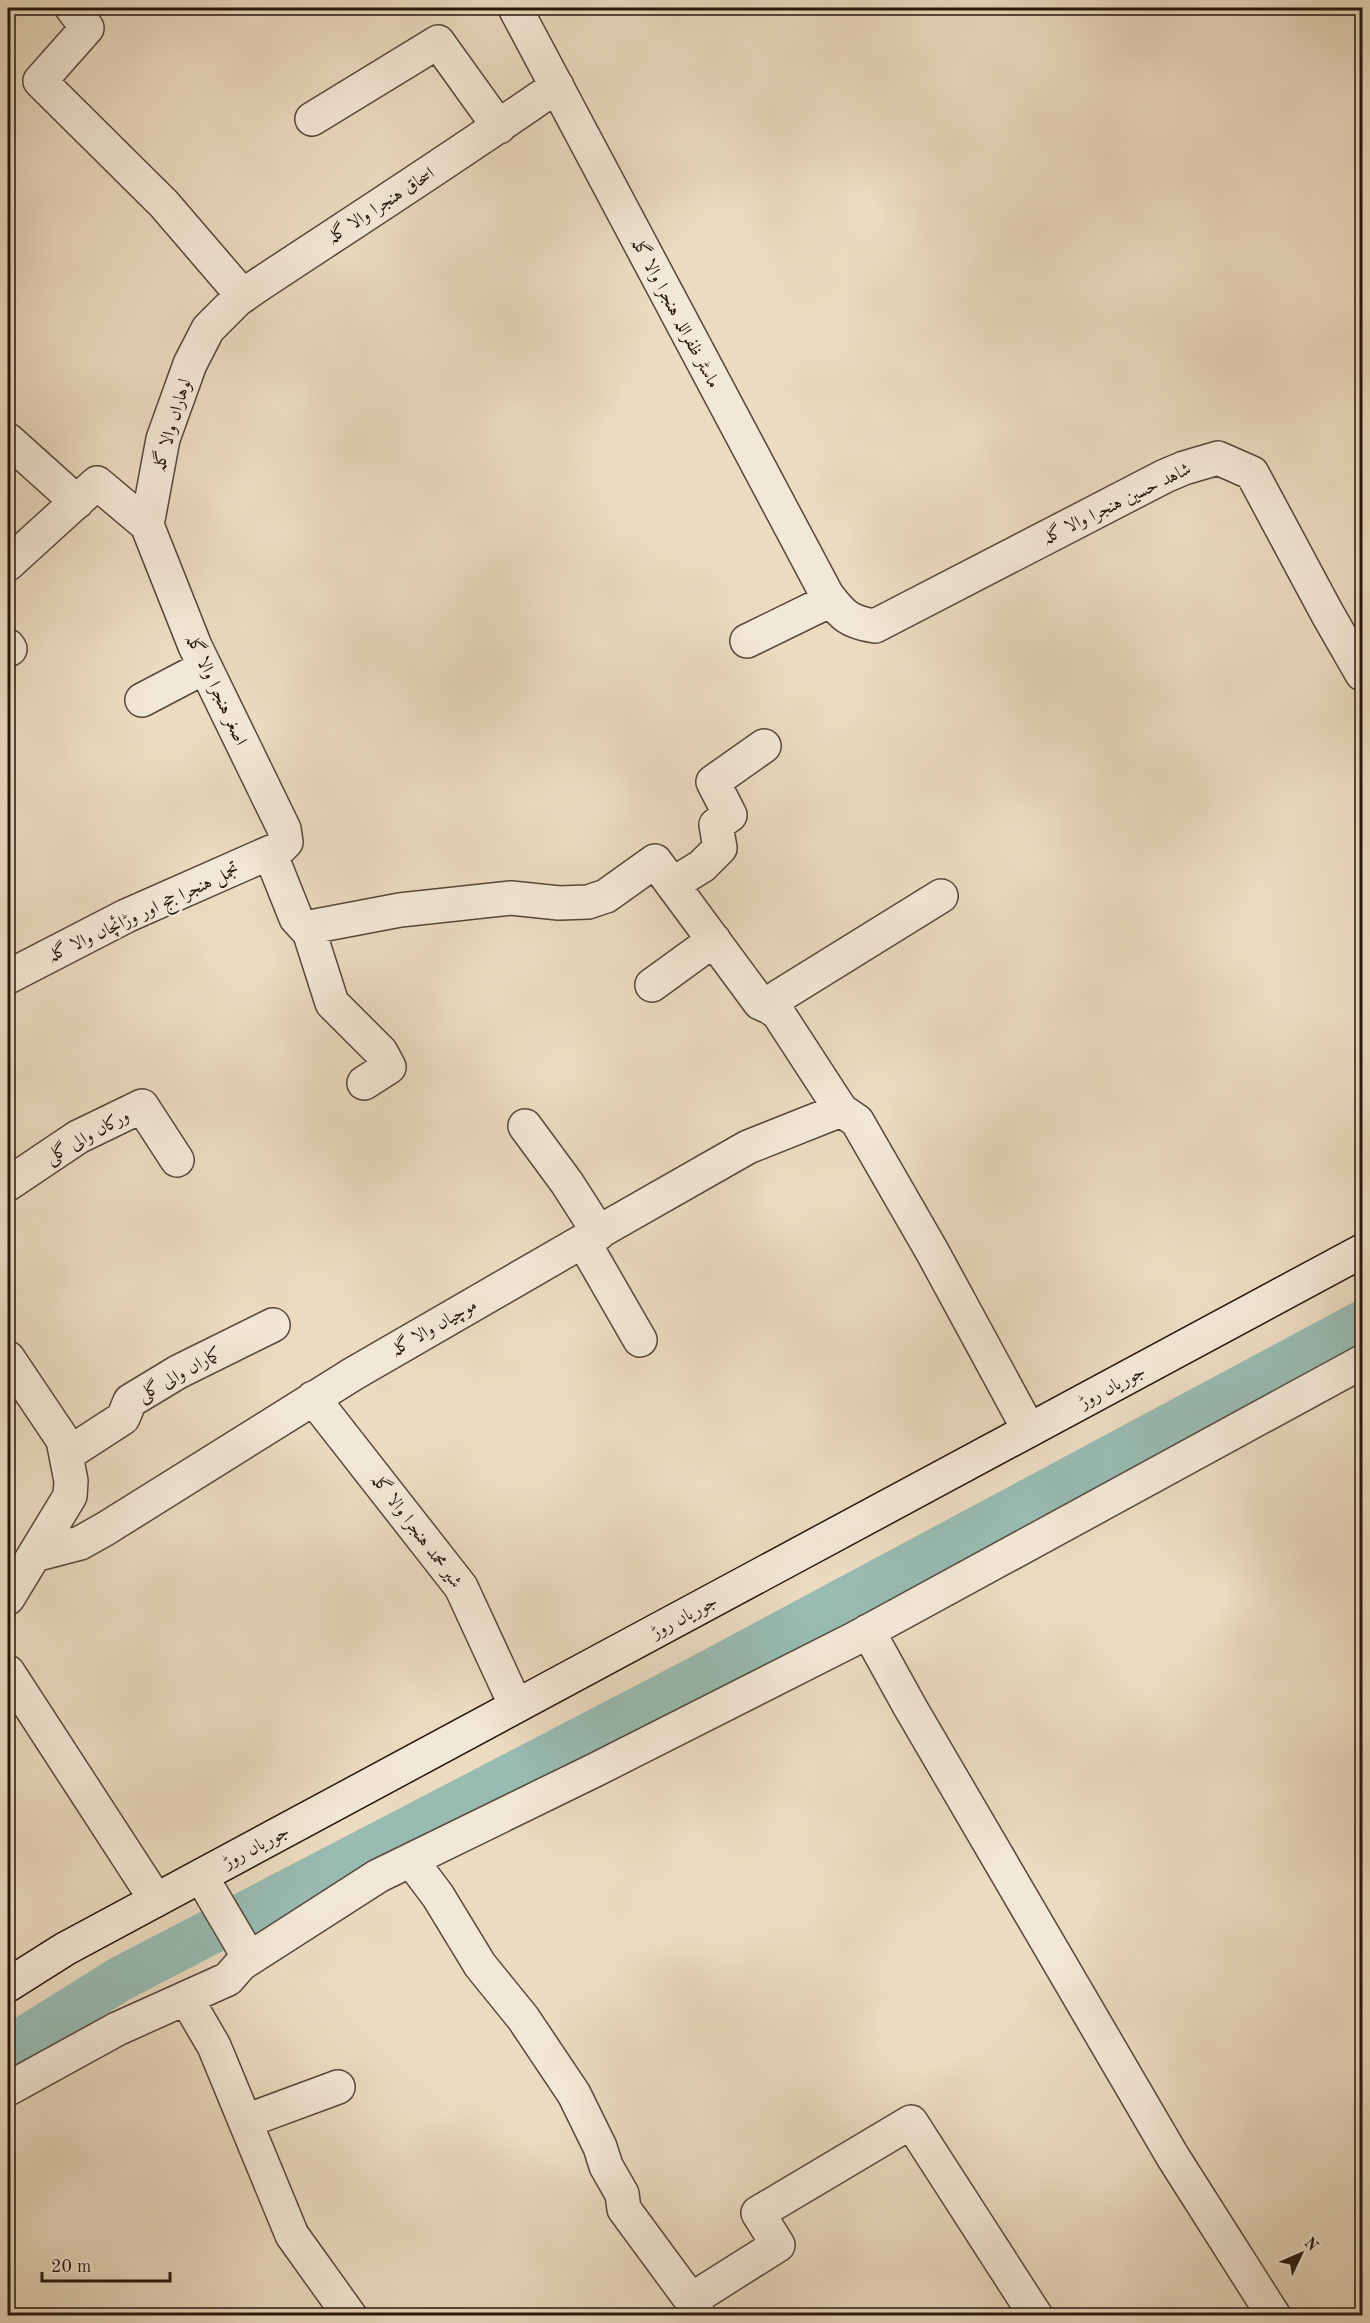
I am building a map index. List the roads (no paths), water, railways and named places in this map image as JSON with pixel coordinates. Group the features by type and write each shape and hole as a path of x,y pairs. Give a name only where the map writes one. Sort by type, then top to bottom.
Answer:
{"street":[{"path":"72,8 87,28 40,81 164,204 243,296"},
{"name":"ماسٹر ظفراللہ ہنجرا والا گلہ","path":"515,8 837,607"},
{"path":"312,119 438,42 499,127"},
{"name":"اسحاق ہنجرا والا گلہ","path":"208,329 243,296 499,127 557,86"},
{"name":"لوہاراں والا گلہ","path":"147,525 163,439 190,364 208,329"},
{"path":"8,440 77,502"},
{"name":"شاہد حسین ہنجرا والا گلہ","path":"837,607 857,623 875,626 1165,476 1218,458 1251,473 1360,663"},
{"path":"8,564 97,483 147,525"},
{"name":"اصغر ہنجرا والا گلہ","path":"147,525 195,646 284,829 286,842 275,851"},
{"path":"747,641 837,607"},
{"path":"142,700 205,667"},
{"path":"673,884 702,866 720,848 716,825 730,815 713,782 764,746"},
{"path":"275,851 296,918 305,928 400,910 511,898 559,903 588,902 606,896 655,861 759,1003 776,1010 841,1110 857,1121 933,1253 1029,1430"},
{"name":"تجمل ہنجرا جج اور وڑائچاں والا گلہ","path":"8,977 126,916 275,851"},
{"path":"772,1009 778,997 941,896"},
{"path":"308,927 332,1003 381,1052 389,1066 364,1083"},
{"path":"652,985 714,940"},
{"name":"ورکاں والی گلی","path":"8,1184 78,1137 142,1106 177,1160"},
{"name":"موچیاں والا گلہ","path":"34,1555 80,1543 313,1398 591,1237 748,1148 841,1110"},
{"path":"525,1126 567,1183 640,1340"},
{"name":"جوریاں روڑ","path":"8,1984 65,1949 156,1900 206,1885 516,1706 1362,1251"},
{"name":"کماراں والی گلی","path":"69,1468 123,1418 130,1401 178,1372 273,1325"},
{"path":"8,1358 63,1440 69,1468 70,1496 8,1598"},
{"path":"8,2089 117,2029 228,1979 238,1950 378,1876 596,1770 868,1630 1362,1362"},
{"name":"شیر محمد ہنجرا والا گلہ","path":"313,1398 394,1498 461,1587 516,1706"},
{"path":"69,1468 105,1529"},
{"path":"868,1630 910,1707 1173,2157 1274,2316"},
{"path":"8,1672 156,1900"},
{"path":"411,1860 438,1896 480,1965 523,2018 574,2094 600,2147 606,2166 622,2194 624,2209 695,2308 778,2245 758,2213 911,2122 1036,2316"},
{"path":"206,1885 238,1950"},
{"path":"186,1998 214,2046 292,2235 350,2316"},
{"path":"246,2121 338,2087"}],"waterway":[{"path":"8,2049 120,1979 701,1677 1362,1323"}]}
